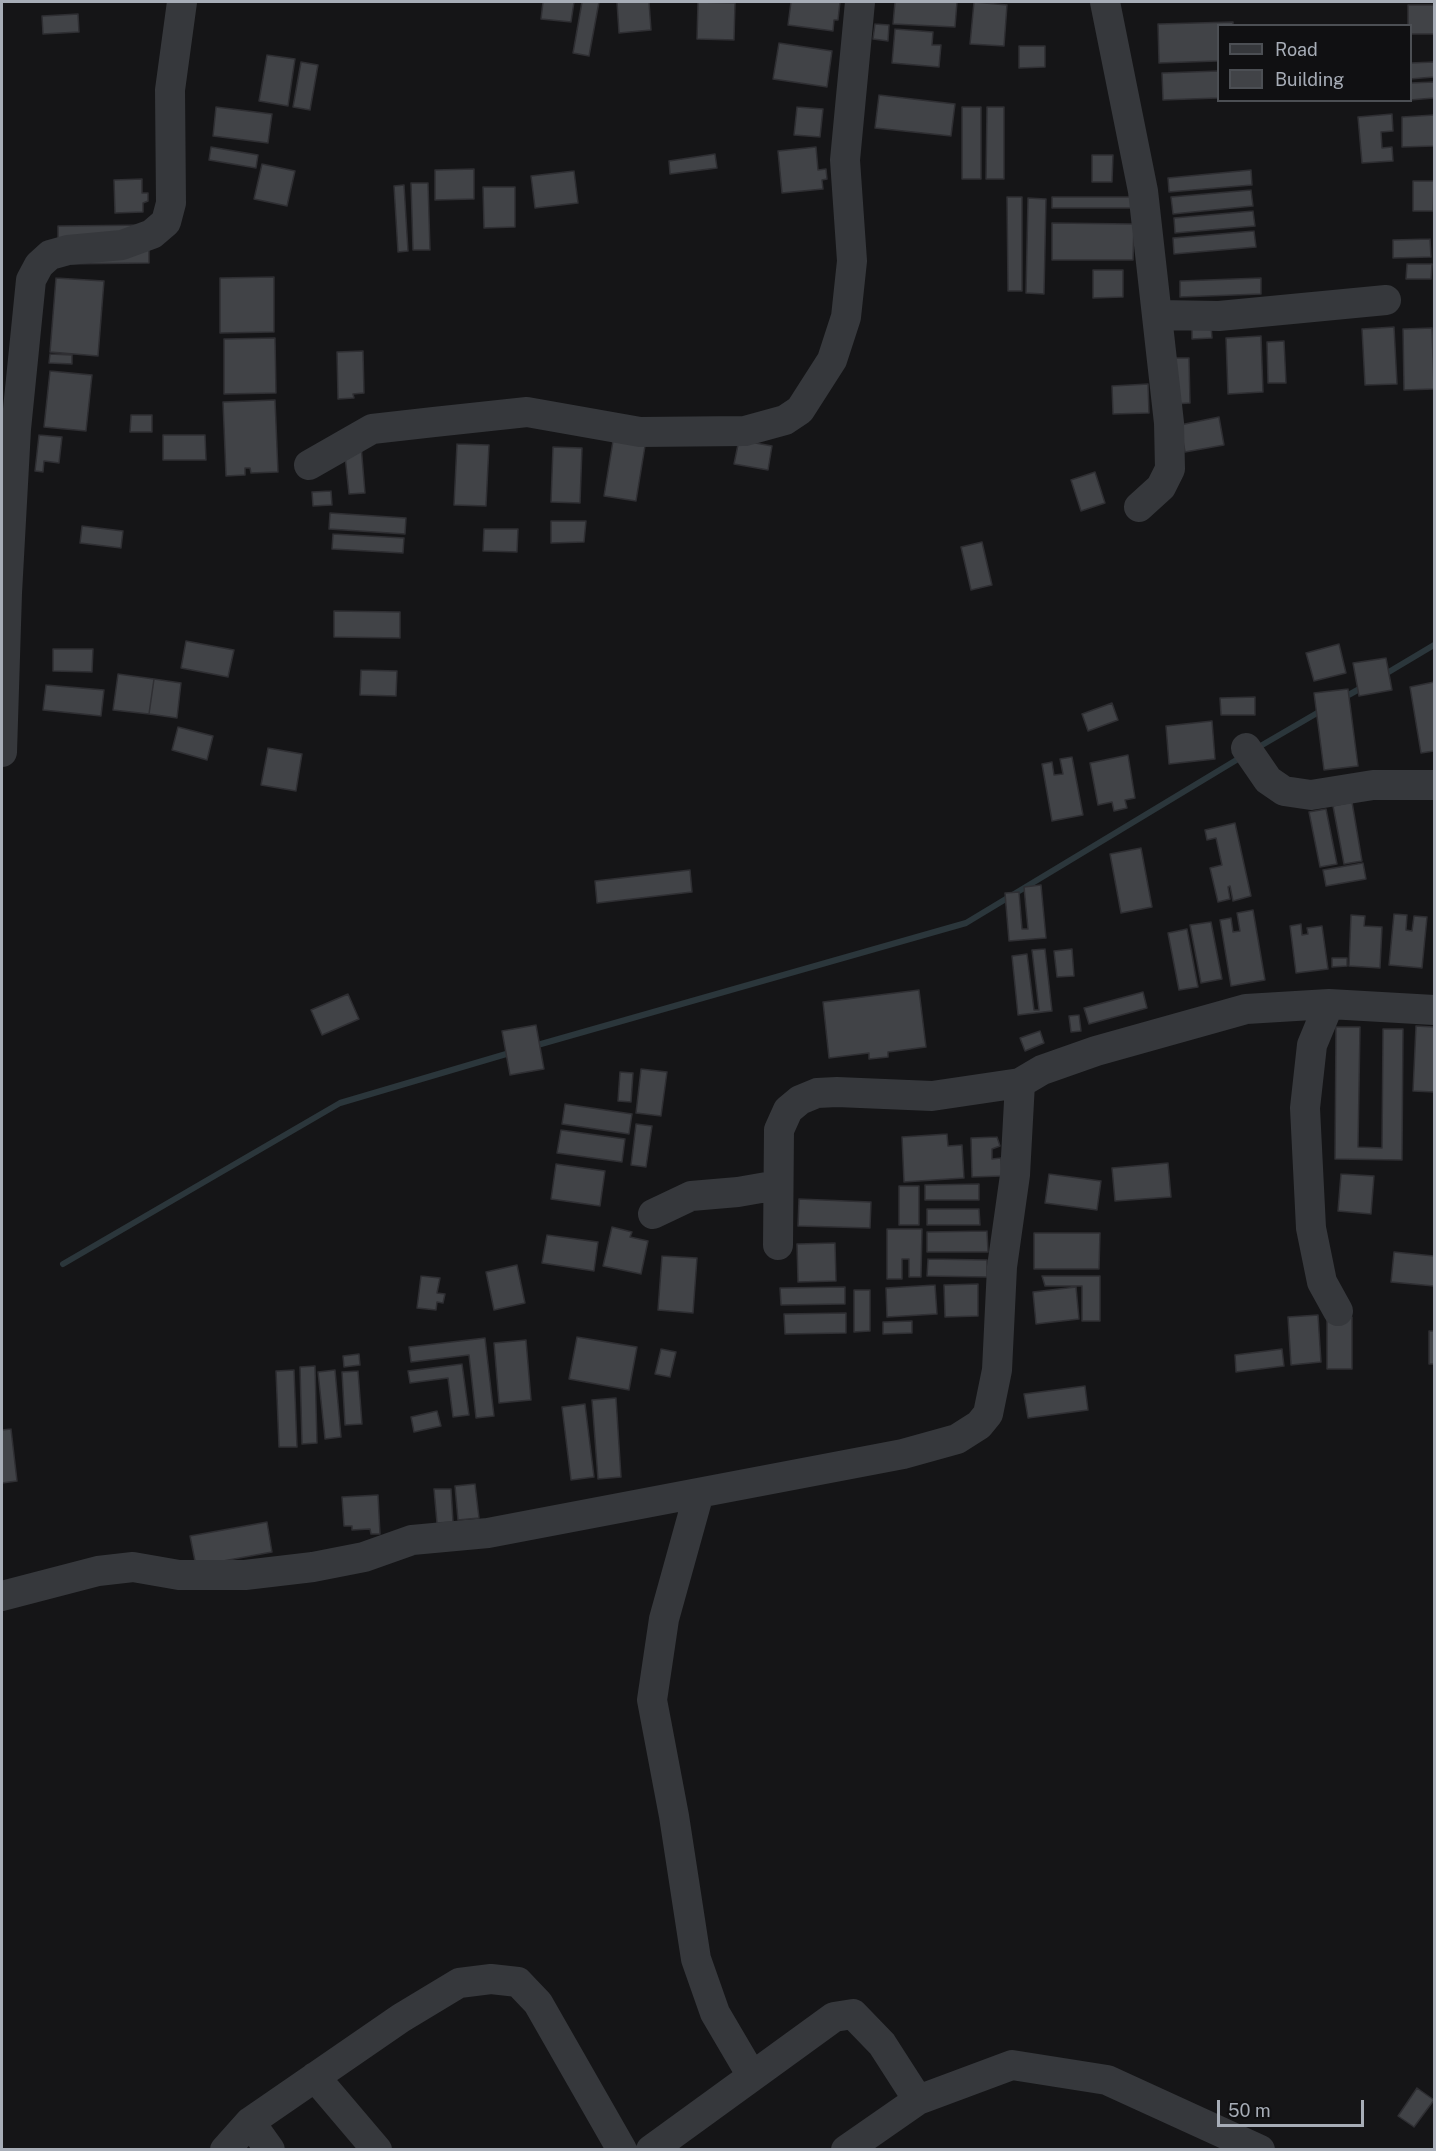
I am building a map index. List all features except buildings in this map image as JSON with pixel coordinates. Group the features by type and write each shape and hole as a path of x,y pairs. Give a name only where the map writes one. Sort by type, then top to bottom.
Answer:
{"street":[{"path":"2,752 15,441 31,280 39,265 51,255 68,249 122,245 152,234 166,222 171,203 170,90 182,2"},
{"path":"309,465 372,429 434,422 527,412 640,432 745,431 785,420 800,411 832,360 846,317 852,261 845,160 860,2"},
{"path":"1105,2 1143,191 1169,423 1170,469 1161,487 1139,507"},
{"path":"1158,315 1220,316 1386,300"},
{"path":"1246,748 1268,780 1284,791 1311,795 1373,784 1434,785"},
{"path":"777,1245 779,1130 788,1110 800,1100 817,1093 932,1096 1020,1083 1042,1070 1096,1051 1246,1009 1329,1004 1434,1010"},
{"path":"1329,1004 1312,1045 1305,1108 1311,1228 1322,1282 1338,1311"},
{"path":"2,1596 99,1571 133,1567 179,1575 245,1575 313,1567 364,1557 412,1540 488,1533 903,1455 957,1439 979,1425 988,1414 997,1370 1002,1267 1015,1175 1020,1083"},
{"path":"653,1214 691,1196 778,1185"},
{"path":"699,1493 664,1619 652,1700 674,1816 696,1959 715,2013 752,2076"},
{"path":"225,2150 250,2122 401,2018 459,1983 490,1979 518,1982 538,2003 622,2150"},
{"path":"651,2150 834,2017 853,2014 882,2044 918,2100"},
{"path":"846,2150 918,2100 1012,2065 1107,2080 1260,2150"},
{"path":"315,2077 377,2150"},
{"path":"250,2122 270,2150"}],"waterway":[{"path":"1382,676 1434,645"},
{"path":"1343,698 1363,687"},
{"path":"1257,748 1324,709"},
{"path":"534,1046 966,923 1243,756"},
{"path":"63,1264 340,1103 513,1052"}]}
